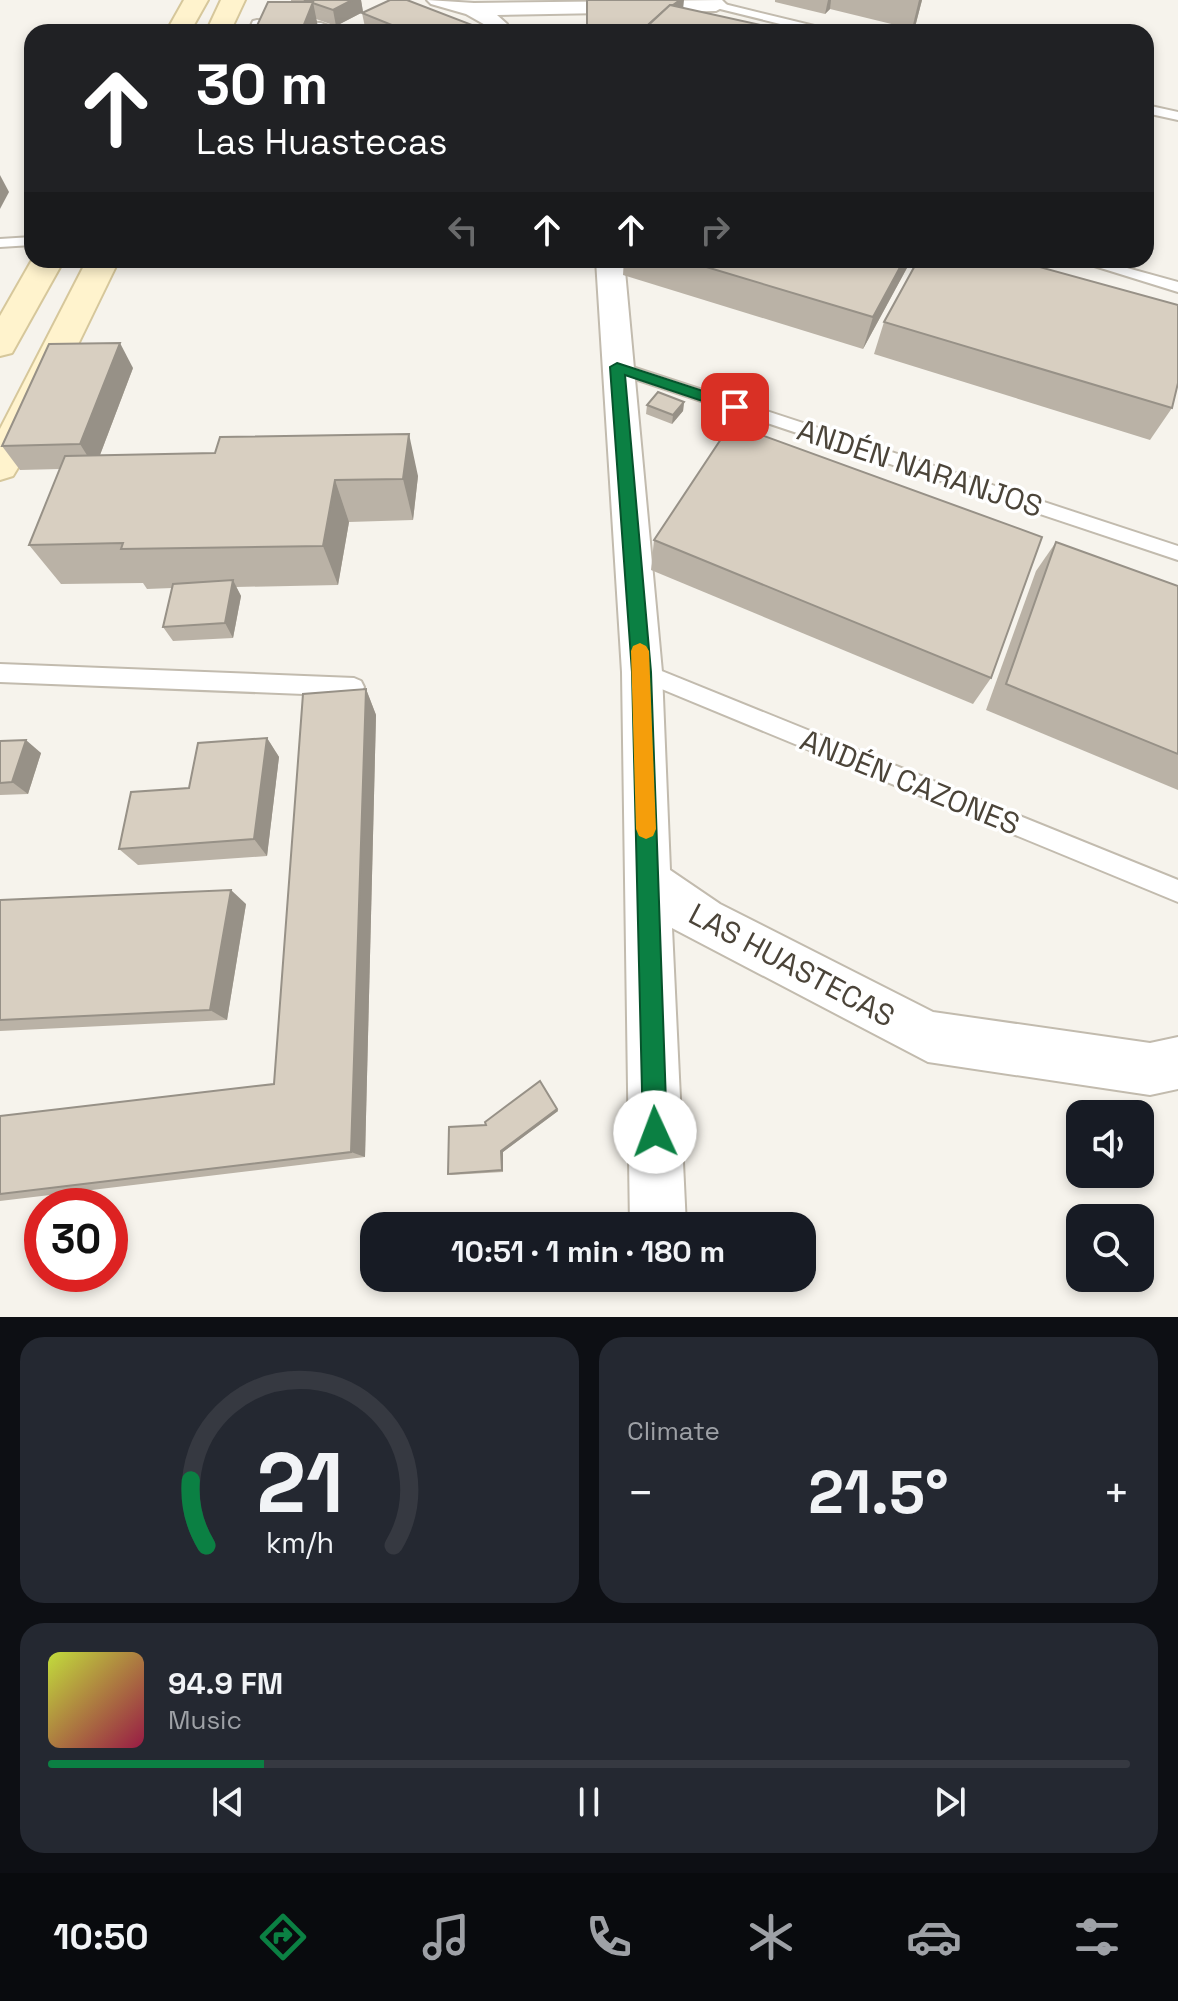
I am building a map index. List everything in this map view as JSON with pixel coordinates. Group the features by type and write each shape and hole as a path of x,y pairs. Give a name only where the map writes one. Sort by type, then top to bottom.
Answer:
{"main road":[{"path":"182,24 196,0"},
{"path":"222,24 233,0"},
{"path":"0,345 44,268 99,268 0,466"}],"street":[{"path":"438,0 474,9 720,3"},
{"path":"577,24 579,6"},
{"path":"474,9 496,24"},
{"path":"611,268 642,672 658,1212"},
{"name":"LAS HUASTECAS","path":"647,882 703,921 928,1037 1150,1069 1178,1063"}],"lane":[{"path":"720,3 797,24"},
{"path":"257,24 278,24"},
{"path":"1154,111 1178,116"},
{"path":"0,243 24,242"},
{"path":"1110,268 1178,287"},
{"name":"ANDÉN NARANJOS","path":"617,367 1178,553"},
{"name":"ANDÉN CAZONES","path":"642,672 1178,891"},
{"path":"0,673 354,687"}],"building":[{"path":"304,0 352,0 333,10"},
{"path":"390,0 407,0 470,24 389,24 362,13"},
{"path":"587,0 680,0 649,24 587,24"},
{"path":"268,2 313,2 304,24 258,24"},
{"path":"670,5 756,24 650,24"},
{"path":"710,268 900,268 873,317"},
{"path":"914,268 1043,268 1178,305 1178,383 1172,408 884,322"},
{"path":"120,343 80,444 2,446 49,344"},
{"path":"658,392 684,402 673,415 647,405"},
{"path":"731,424 1042,537 991,678 654,540"},
{"path":"409,434 403,479 335,480 323,546 121,549 123,543 29,545 65,456 215,453 220,437"},
{"path":"1056,542 1178,586 1178,754 1006,684"},
{"path":"233,580 225,623 163,627 173,584"},
{"path":"366,689 351,1152 50,1188 24,1188 24,1191 0,1194 0,1116 274,1084 303,694"},
{"path":"267,738 254,839 119,849 131,792 189,788 198,743"},
{"path":"26,740 12,782 0,783 0,741"},
{"path":"231,890 210,1010 0,1020 0,900"},
{"path":"540,1081 557,1109 501,1151 502,1170 448,1174 449,1127 486,1125 485,1122"}],"slow traffic":[{"path":"640,651 646,829"}],"route":[{"path":"655,1132 642,672 617,367 735,407"}]}
